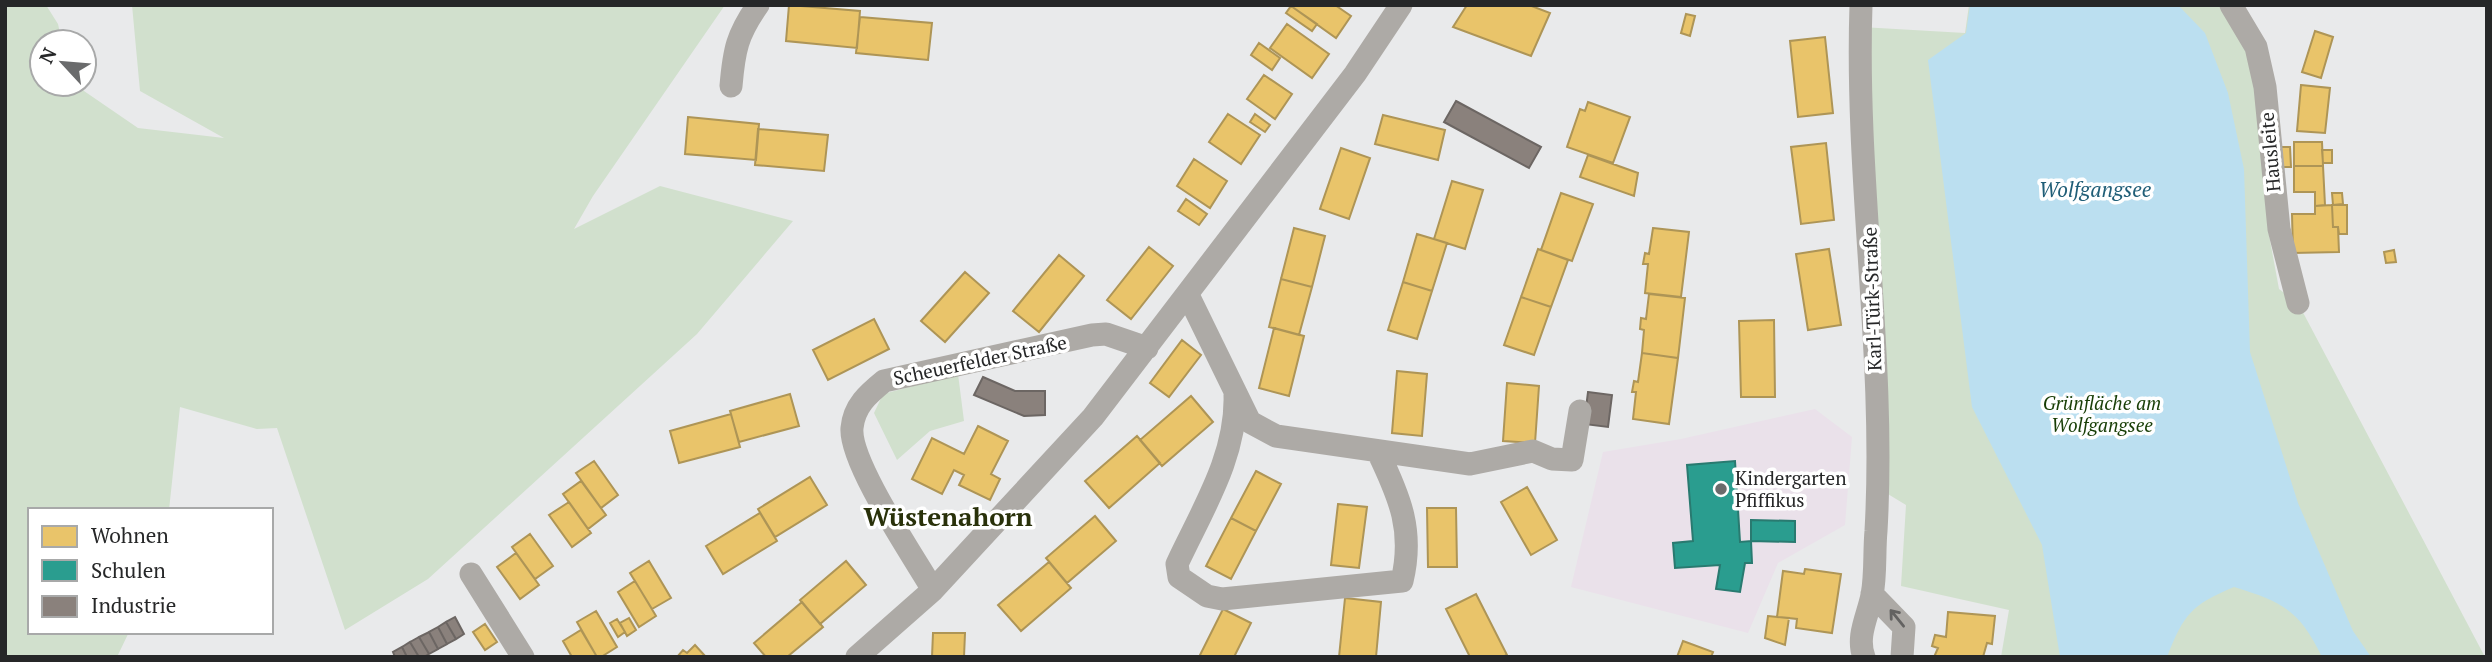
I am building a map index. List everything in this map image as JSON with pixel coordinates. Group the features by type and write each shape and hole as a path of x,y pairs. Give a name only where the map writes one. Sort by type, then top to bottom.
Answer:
{"street":[{"path":"731,86 734,49 740,30 758,5"},
{"path":"857,657 933,590 1045,473 1188,295 1355,74 1401,5"},
{"name":"Karl-Türk-Straße","path":"1858,656 1872,594 1878,488 1873,287 1859,96 1861,5"},
{"name":"Hausleite","path":"2231,5 2256,47 2265,87 2279,229 2298,303"},
{"path":"1188,295 1235,395 1251,422 1276,436 1379,454 1470,464 1533,451 1552,459 1572,460 1580,411"},
{"name":"Scheuerfelder Straße","path":"933,590 857,458 852,428 856,410 868,394 884,381 1092,335 1106,334 1147,348"},
{"path":"1235,395 1236,419 1228,455 1177,564 1179,577 1207,597 1235,598 1402,581 1408,558 1401,499 1379,454"},
{"path":"471,574 523,657"},
{"path":"1872,594 1904,627 1902,657"}],"shaded area":[{"name":"Kindergarten Pfiffikus","path":"1815,409 1852,437 1845,525 1778,563 1748,633 1571,587 1603,452 1681,439"}],"green space":[{"path":"46,5 58,24 59,28 28,28 28,98 94,98 138,128 224,138 140,91 132,5 725,5 593,196 574,229 660,186 793,221 697,334 428,579 345,630 277,428 257,429 180,407 169,508 28,508 28,634 128,634 117,657 5,657 5,6"},
{"name":"Wolfgangsee","path":"1969,5 2221,5 2254,63 2269,235 2279,289 2298,303 2485,657 2001,657 2009,610 1901,586 1906,505 1878,488 1861,27 1965,33"},
{"path":"958,374 964,421 930,431 897,460 874,413 883,394"}],"water":[{"name":"Wolfgangsee","path":"1970,5 2178,5 2205,33 2228,93 2244,169 2250,352 2298,503 2353,631 2371,657 2322,657 2305,628 2288,610 2277,603 2234,587 2208,599 2191,613 2179,630 2167,657 2060,657 2042,545 1972,407 1928,60 1966,33"}],"building: Wohnen":[{"path":"789,5 860,11 857,48 786,41"},
{"path":"1335,5 1351,16 1336,38 1291,6"},
{"path":"1467,5 1529,5 1550,13 1531,56 1453,27"},
{"path":"1291,6 1317,24 1312,31 1286,13"},
{"path":"1686,14 1695,16 1690,36 1681,33"},
{"path":"860,17 932,23 928,60 856,53"},
{"path":"1287,24 1329,54 1312,78 1270,48"},
{"path":"2315,31 2333,37 2321,78 2302,72"},
{"path":"1825,37 1833,113 1798,117 1790,41"},
{"path":"1259,43 1280,58 1272,70 1251,55"},
{"path":"1264,75 1292,94 1275,119 1247,99"},
{"path":"2301,85 2330,88 2325,133 2297,131"},
{"path":"1588,102 1630,117 1613,163 1567,147 1580,109 1585,111"},
{"path":"1228,114 1260,135 1241,164 1209,142"},
{"path":"1255,114 1270,125 1265,132 1250,122"},
{"path":"1383,115 1445,130 1438,160 1375,144"},
{"path":"688,117 759,124 756,160 685,154"},
{"path":"758,129 828,135 824,171 755,165"},
{"path":"2294,142 2322,142 2323,166 2294,166"},
{"path":"1826,143 1834,220 1801,224 1791,147"},
{"path":"2277,147 2290,147 2291,167 2277,167"},
{"path":"1341,148 1370,158 1349,219 1320,209"},
{"path":"2322,150 2332,150 2332,163 2323,163"},
{"path":"1588,155 1638,173 1634,196 1580,177"},
{"path":"1194,159 1227,181 1210,208 1177,186"},
{"path":"2294,166 2323,166 2325,205 2315,206 2315,192 2294,192"},
{"path":"1452,181 1483,190 1465,249 1434,239"},
{"path":"1561,193 1593,204 1572,261 1541,250"},
{"path":"2332,193 2342,193 2343,204 2333,205"},
{"path":"1186,199 1207,214 1199,225 1178,211"},
{"path":"2332,205 2333,227 2338,227 2339,252 2293,253 2292,214 2315,214 2315,206"},
{"path":"2332,205 2347,205 2347,234 2339,234 2338,227 2333,227"},
{"path":"1294,228 1325,236 1312,287 1281,279"},
{"path":"1653,228 1689,232 1681,297 1645,293 1648,264 1643,264 1645,253 1649,254"},
{"path":"1417,234 1447,243 1432,291 1403,282"},
{"path":"1149,247 1173,266 1131,319 1107,300"},
{"path":"1538,249 1568,260 1551,307 1521,297"},
{"path":"1829,249 1841,325 1808,330 1796,254"},
{"path":"2394,250 2396,262 2386,263 2384,252"},
{"path":"1059,255 1084,276 1039,332 1013,311"},
{"path":"965,272 989,293 945,342 921,321"},
{"path":"1281,279 1312,287 1299,335 1269,327"},
{"path":"1403,282 1432,291 1417,339 1388,330"},
{"path":"1649,294 1685,298 1678,358 1642,353 1644,330 1640,329 1641,318 1646,319"},
{"path":"1521,297 1551,307 1534,355 1504,345"},
{"path":"874,319 889,349 828,380 813,350"},
{"path":"1774,320 1775,397 1741,397 1739,321"},
{"path":"1274,328 1304,336 1289,396 1259,388"},
{"path":"1182,340 1201,355 1169,397 1150,383"},
{"path":"1642,353 1678,358 1669,424 1633,419 1636,392 1632,392 1634,381 1638,382"},
{"path":"1397,371 1427,374 1422,436 1392,433"},
{"path":"1507,383 1539,386 1535,443 1503,441"},
{"path":"790,394 799,426 739,442 730,411"},
{"path":"1191,396 1213,422 1162,466 1140,440"},
{"path":"731,414 740,447 679,463 670,431"},
{"path":"978,426 1008,441 991,474 1000,479 990,500 959,485 964,475 954,470 942,494 912,479 932,438 964,454"},
{"path":"1137,436 1160,463 1109,508 1085,481"},
{"path":"594,461 618,495 601,508 576,473"},
{"path":"1256,471 1281,484 1256,531 1231,518"},
{"path":"810,477 827,505 775,537 758,509"},
{"path":"581,481 606,515 588,529 563,494"},
{"path":"1527,487 1557,540 1531,555 1501,502"},
{"path":"569,502 591,533 572,547 549,515"},
{"path":"1338,504 1367,507 1359,568 1331,565"},
{"path":"1427,508 1456,508 1457,567 1428,567"},
{"path":"760,513 777,541 723,574 706,546"},
{"path":"1095,516 1116,541 1067,583 1046,558"},
{"path":"1231,518 1256,531 1231,579 1206,566"},
{"path":"530,534 553,566 535,579 512,547"},
{"path":"516,553 539,585 520,599 497,567"},
{"path":"649,561 671,598 652,609 630,573"},
{"path":"846,561 866,585 820,624 800,600"},
{"path":"1049,562 1071,588 1021,631 998,605"},
{"path":"1805,569 1841,574 1832,633 1796,628 1797,619 1777,617 1783,571 1804,574"},
{"path":"635,581 656,616 639,627 618,592"},
{"path":"1476,594 1507,655 1470,657 1446,609"},
{"path":"1345,598 1381,602 1376,657 1339,657"},
{"path":"802,602 823,627 787,657 766,657 754,643"},
{"path":"1223,609 1251,623 1234,657 1199,657"},
{"path":"596,611 617,647 601,657 597,657 577,622"},
{"path":"1948,612 1995,616 1992,644 1987,643 1983,657 1934,657 1938,648 1932,646 1935,635 1946,637"},
{"path":"1768,616 1789,618 1785,645 1765,638"},
{"path":"629,618 636,630 627,636 620,623"},
{"path":"617,619 625,632 618,637 610,623"},
{"path":"485,624 497,642 485,650 473,632"},
{"path":"581,630 597,657 572,657 563,641"},
{"path":"933,633 965,633 964,657 932,657"},
{"path":"1683,641 1713,652 1711,657 1677,657"},
{"path":"695,645 706,657 677,657 683,650 687,653"}],"building: Schulen":[{"path":"1735,461 1740,542 1751,541 1752,563 1745,563 1740,592 1716,589 1720,565 1675,568 1673,543 1693,541 1687,465"},
{"path":"1751,520 1795,521 1795,542 1751,541"}],"building: Industrie":[{"path":"1456,101 1541,147 1529,168 1444,122"},
{"path":"983,377 1015,391 1045,391 1045,415 1024,416 974,395"},
{"path":"1588,392 1612,395 1608,427 1584,424"},
{"path":"455,617 464,634 456,639 446,622"},
{"path":"446,622 456,639 447,644 438,627"},
{"path":"438,627 447,644 438,649 429,632"},
{"path":"429,632 438,649 429,654 419,637"},
{"path":"419,637 429,654 424,657 419,657 410,642"},
{"path":"410,642 419,657 407,657 402,647"},
{"path":"402,647 407,657 395,657 393,652"}],"place":[{"name":"Kindergarten Pfiffikus","path":"1721,489"}],"district":[{"name":"Wüstenahorn","path":"948,517"}],"park label":[{"name":"Grünfläche am Wolfgangsee","path":"2102,414"}]}
